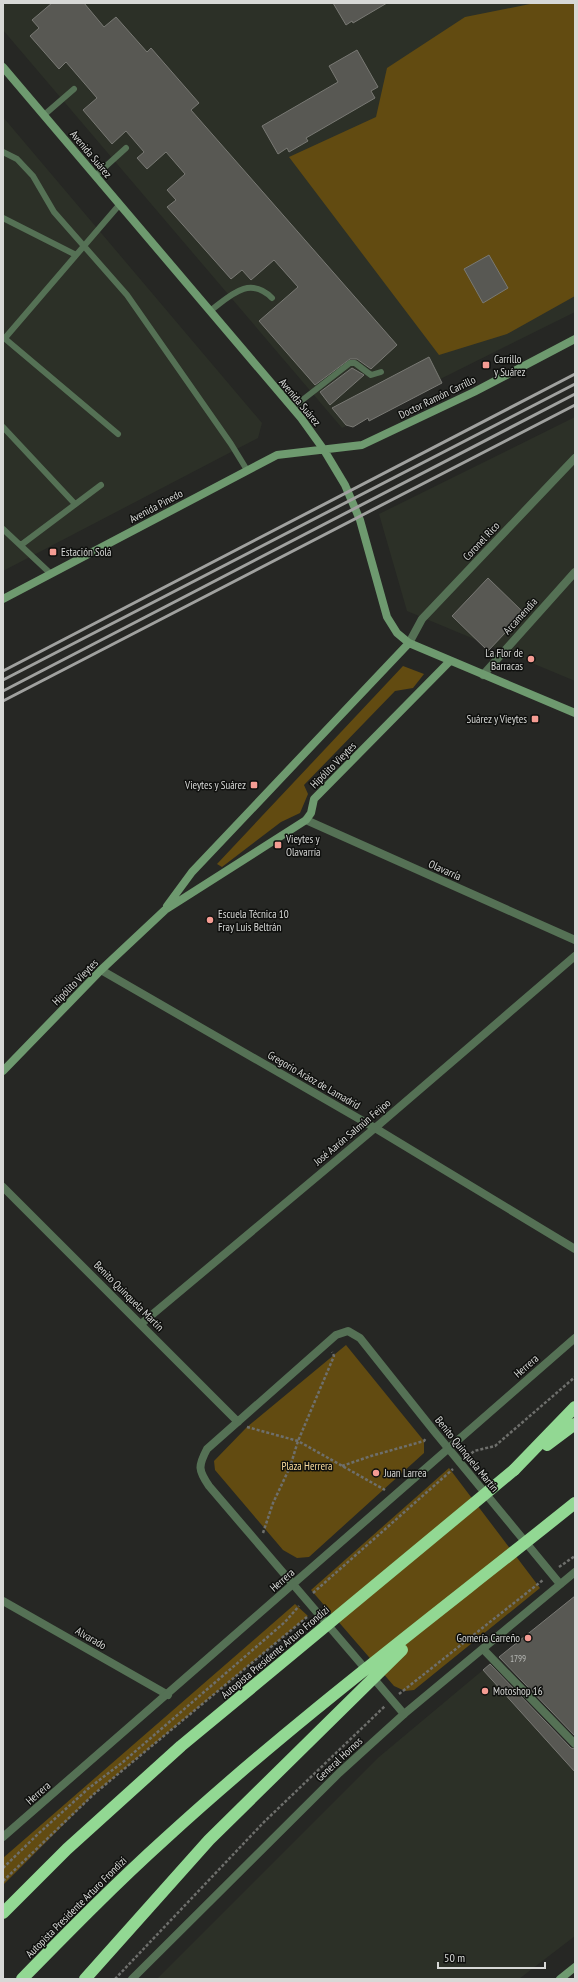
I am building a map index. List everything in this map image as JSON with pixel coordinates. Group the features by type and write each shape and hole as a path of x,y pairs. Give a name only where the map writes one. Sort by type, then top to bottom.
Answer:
{"highway":[{"path":"514,1470 575,1408"},
{"name":"Autopista Presidente Arturo Frondizi","path":"3,1913 67,1849 181,1746 514,1470 575,1424"},
{"name":"Autopista Presidente Arturo Frondizi","path":"22,1979 111,1890 216,1793 303,1721 575,1503"},
{"path":"85,1979 209,1840 447,1606"}],"main road":[{"name":"Avenida Suárez","path":"3,67 292,408 324,450 345,485 360,520 387,618 397,633 410,643 450,661 575,713"},
{"name":"Doctor Ramón Carrillo","path":"324,450 362,445 474,392 575,339"},
{"name":"Avenida Pinedo","path":"3,599 277,455 324,450"},
{"name":"Hipólito Vieytes","path":"165,910 192,872 410,643"},
{"name":"Hipólito Vieytes","path":"3,1071 101,970 165,910 306,820 311,813 314,799 450,661"},
{"path":"560,1979 575,1967"}],"street":[{"name":"Coronel Rico","path":"410,643 422,620 575,458"},
{"name":"Arcamendia","path":"483,675 575,572"},
{"name":"Olavarría","path":"306,820 575,940"},
{"name":"José Aarón Salmún Feijoo","path":"141,1324 375,1128 575,956"},
{"name":"Gregorio Aráoz de Lamadrid","path":"101,970 375,1128 575,1249"},
{"name":"Benito Quinquela Martín","path":"3,1187 238,1422"},
{"name":"Benito Quinquela Martín","path":"326,1343 336,1335 348,1331 360,1338 448,1449 560,1584"},
{"name":"Herrera","path":"3,1837 168,1695 575,1338"},
{"path":"326,1343 207,1449 200,1462 199,1469 209,1486 260,1543 404,1714"},
{"name":"General Hornos","path":"132,1979 339,1773 404,1714 575,1572"},
{"name":"Alvarado","path":"3,1601 168,1695"},
{"path":"483,1649 575,1744"}],"lane":[{"path":"44,115 74,89"},
{"path":"95,176 126,148"},
{"path":"3,152 17,159 34,176 54,212 85,245 127,295 231,444 247,470"},
{"path":"118,434 4,338 120,204"},
{"path":"3,218 76,255"},
{"path":"210,311 241,289 254,288 265,291 272,298"},
{"path":"292,408 350,363 355,363 371,374 381,372"},
{"path":"3,427 75,504"},
{"path":"21,546 101,485"},
{"path":"3,529 51,574"}],"path":[{"path":"260,1543 298,1441 334,1356 326,1343"},
{"path":"3,1868 89,1788 123,1762 285,1622 307,1598 460,1463 474,1451 495,1446 575,1377"},
{"path":"238,1422 247,1427 298,1441 395,1495"},
{"path":"342,1466 424,1441 434,1431"},
{"path":"3,1881 94,1794 316,1609"}],"shaded area":[{"path":"3,3 575,3 575,312 342,428 3,30"},
{"path":"3,117 262,423 258,438 3,571"},
{"path":"575,417 575,681 407,611 379,514"},
{"path":"483,1670 571,1768 575,1765 575,1936 519,1979 157,1979 379,1757"}],"green space":[{"path":"535,3 575,3 575,296 507,334 439,355 289,157 376,117 387,68 465,17"},
{"path":"403,666 424,674 413,688 395,691 304,785 308,794 300,813 281,822 222,867 217,864"},
{"name":"Plaza Herrera","path":"346,1345 424,1441 424,1453 309,1557 297,1558 283,1550 215,1470 214,1461 247,1427"},
{"path":"449,1468 540,1588 414,1690 405,1691 394,1686 311,1590"},
{"path":"295,1604 308,1616 94,1794 3,1885 3,1858"}],"building":[{"path":"52,3 84,3 104,27 116,17 147,52 151,48 199,103 191,110 397,345 371,369 357,359 350,359 315,385 259,321 298,287 274,260 251,280 242,270 231,279 167,207 176,200 167,190 185,174 166,152 147,169 137,158 144,152 126,131 112,144 83,110 97,98 66,62 59,69 30,36 39,28 32,20"},
{"path":"333,3 387,3 353,23 352,21 346,25"},
{"path":"357,50 378,87 371,91 375,98 306,138 308,141 289,152 287,148 278,154 262,126 338,82 329,66"},
{"path":"489,255 508,288 483,303 464,269"},
{"path":"429,357 442,383 369,421 368,418 353,427 346,425 332,408"},
{"path":"352,368 364,375 330,405 320,392"},
{"path":"488,578 524,613 488,651 452,616"},
{"path":"575,1596 575,1736 499,1657"},
{"path":"490,1664 571,1748 575,1749 575,1772 483,1670"}],"railway":[{"path":"3,671 575,374"},
{"path":"3,680 575,384"},
{"path":"3,691 575,394"},
{"path":"3,701 575,405"}],"place":[{"name":"Carrillo y Suárez","path":"486,365"},
{"name":"Estación Solá","path":"53,552"},
{"name":"La Flor de Barracas","path":"531,659"},
{"name":"Suárez y Vieytes","path":"535,719"},
{"name":"Vieytes y Suárez","path":"254,785"},
{"name":"Vieytes y Olavarría","path":"278,845"},
{"name":"Escuela Técnica 10 Fray Luis Beltrán","path":"210,920"},
{"name":"Juan Larrea","path":"376,1473"},
{"name":"Gomería Carreño","path":"528,1638"},
{"name":"Motoshop 16","path":"485,1691"}]}
